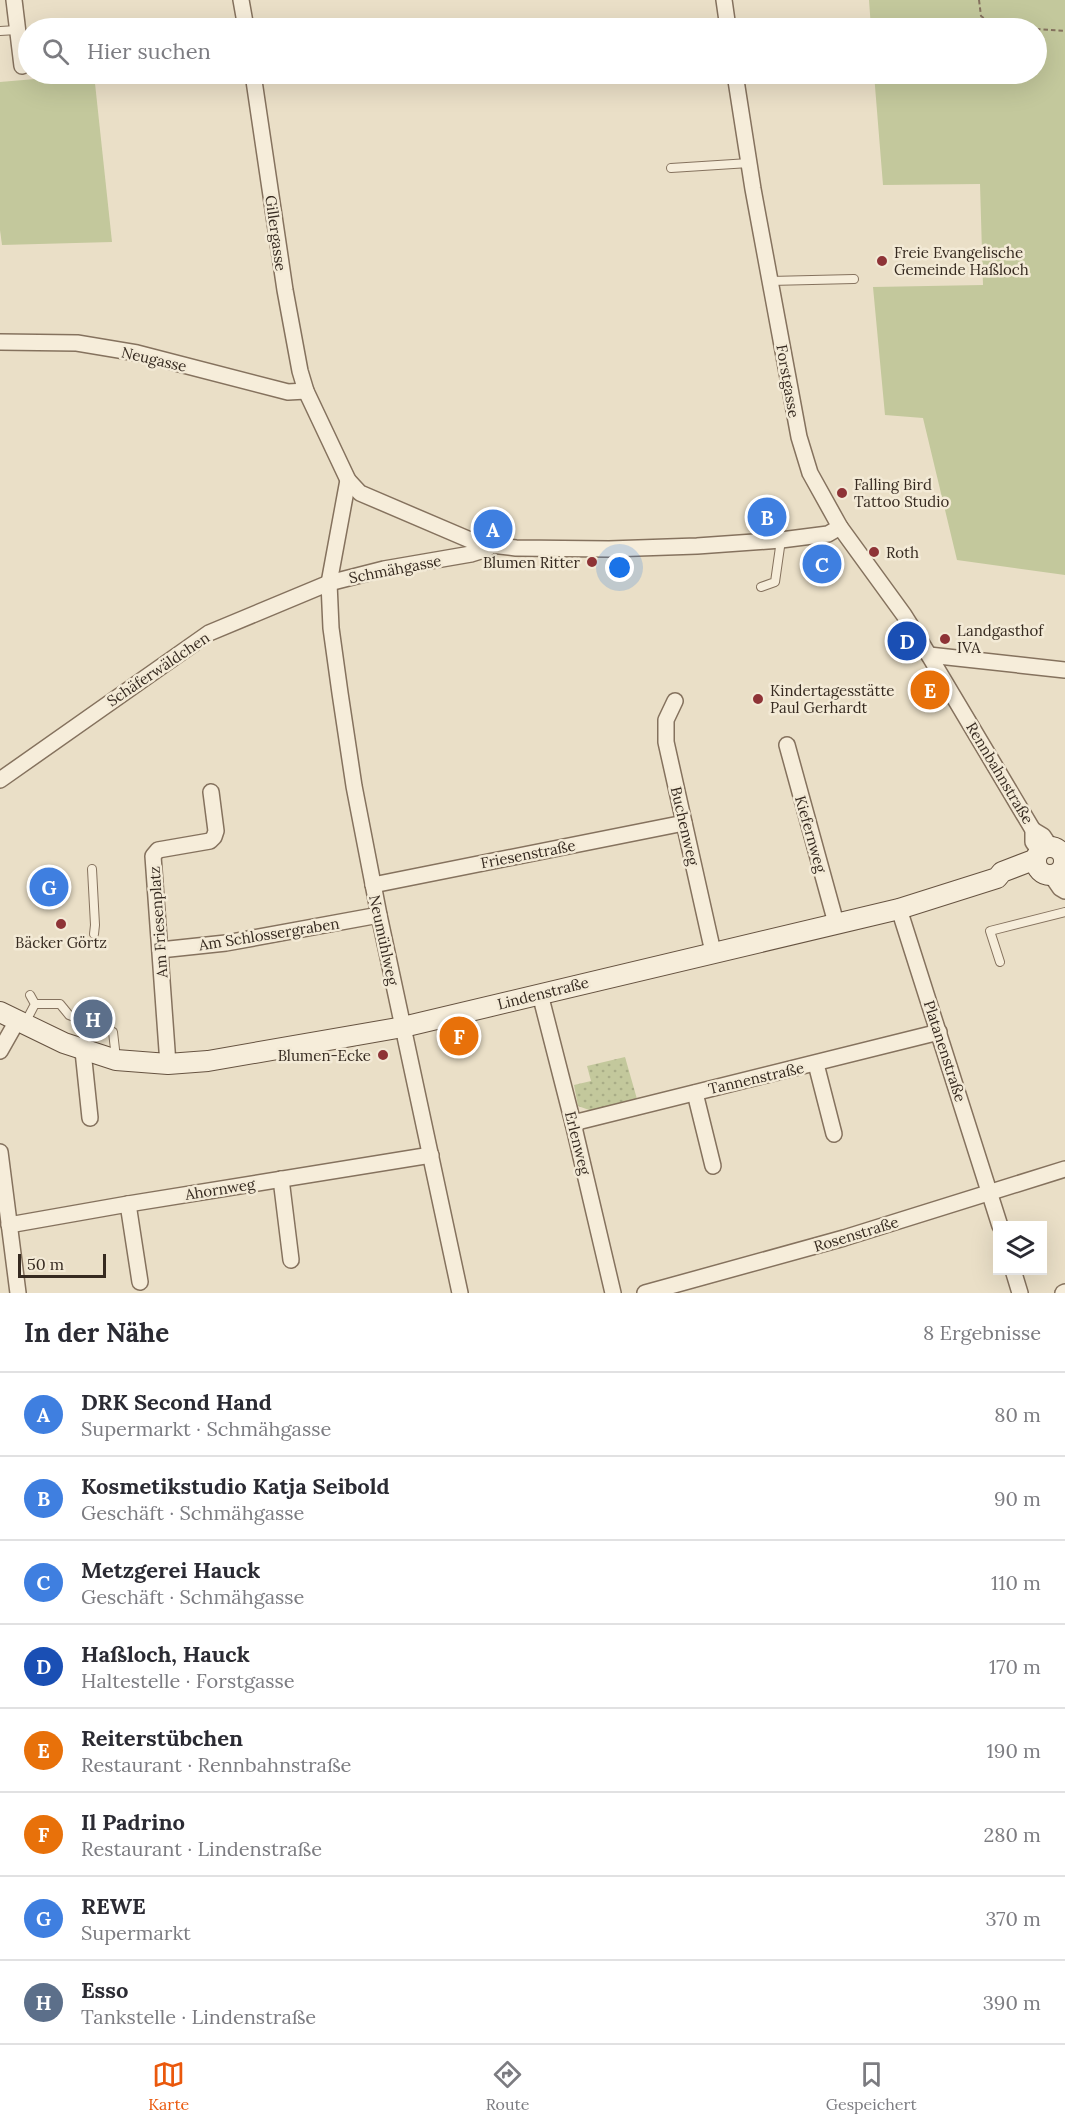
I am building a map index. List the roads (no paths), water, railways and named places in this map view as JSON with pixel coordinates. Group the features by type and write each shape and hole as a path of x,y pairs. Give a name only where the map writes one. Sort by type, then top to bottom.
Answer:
{"main road":[{"name":"Lindenstraße","path":"14,1019 83,1051 116,1060 168,1064 208,1061 403,1027 899,909 997,878 1004,881 1054,861"}],"street":[{"path":"14,0 18,34"},
{"path":"241,0 244,18"},
{"path":"724,0 727,18"},
{"name":"Gillergasse","path":"254,84 285,290 306,391"},
{"name":"Forstgasse","path":"737,84 799,437 810,473 840,527 904,615 929,655"},
{"name":"Neugasse","path":"0,342 77,343 137,353 288,392 306,391"},
{"name":"Schmähgasse","path":"306,391 348,480 360,493 459,536 491,545 609,549 697,546 828,534 840,527"},
{"name":"Schmähgasse","path":"348,480 329,583 384,569 471,554 487,549 491,545"},
{"name":"Schäferwäldchen","path":"0,780 208,633 329,583"},
{"name":"Neumühlweg","path":"329,583 332,628 354,786 379,915 460,1293"},
{"path":"929,655 1065,670"},
{"name":"Rennbahnstraße","path":"929,655 992,771 1033,830 1043,836 1054,861 1060,888 1065,891"},
{"name":"Buchenweg","path":"675,701 666,720 665,732 713,952"},
{"name":"Kiefernweg","path":"787,745 836,923"},
{"name":"Am Friesenplatz","path":"168,1064 153,856 158,850 210,841 214,837 216,831 211,792"},
{"name":"Friesenstraße","path":"373,885 684,823"},
{"name":"Platanenstraße","path":"899,909 999,1221"},
{"name":"Am Schlossergraben","path":"160,950 226,943 379,915"},
{"name":"Erlenweg","path":"540,994 613,1293"},
{"path":"0,1051 14,1019"},
{"name":"Tannenstraße","path":"573,1123 939,1032"},
{"path":"83,1051 90,1118"},
{"path":"816,1064 834,1134"},
{"path":"695,1093 713,1166"},
{"path":"0,1152 18,1293"},
{"name":"Ahornweg","path":"9,1225 431,1155"},
{"name":"Rosenstraße","path":"645,1293 778,1258 1065,1169"},
{"path":"281,1179 291,1260"},
{"path":"128,1204 140,1282"},
{"path":"1015,1275 1020,1293"}],"lane":[{"path":"0,31 17,30"},
{"path":"671,168 749,163"},
{"path":"770,280 854,279"},
{"path":"761,587 775,582 781,540"},
{"path":"92,869 94,934"},
{"path":"1000,962 990,931 1065,912"},
{"path":"30,995 35,1004"},
{"path":"14,1019 35,1004 60,1004 69,1015 114,1032 116,1060"}],"place":[{"name":"Freie Evangelische Gemeinde Haßloch","path":"882,261"},
{"name":"Falling Bird Tattoo Studio","path":"842,493"},
{"name":"Kosmetikstudio Katja Seibold","path":"767,517"},
{"name":"DRK Second Hand","path":"493,529"},
{"name":"Roth","path":"874,552"},
{"name":"Blumen Ritter","path":"592,562"},
{"name":"Metzgerei Hauck","path":"822,564"},
{"name":"Landgasthof IVA","path":"945,639"},
{"name":"Haßloch, Hauck","path":"907,641"},
{"name":"Reiterstübchen","path":"930,690"},
{"name":"Kindertagesstätte Paul Gerhardt","path":"758,699"},
{"name":"REWE","path":"49,887"},
{"name":"Bäcker Görtz","path":"61,924"},
{"name":"Esso","path":"93,1019"},
{"name":"Il Padrino","path":"459,1036"},
{"name":"Blumen-Ecke","path":"383,1055"}]}
